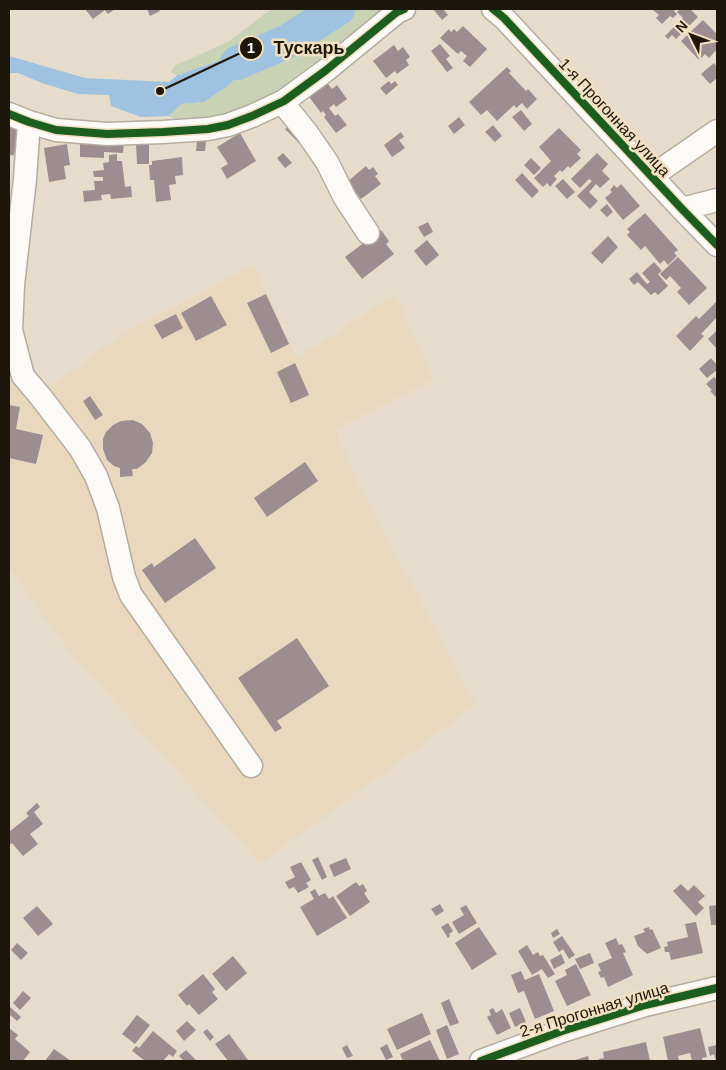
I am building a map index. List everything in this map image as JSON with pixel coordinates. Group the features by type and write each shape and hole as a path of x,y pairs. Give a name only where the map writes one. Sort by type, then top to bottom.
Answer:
{"street":[{"path":"9,114 56,130 107,134 208,129 228,124 252,116 282,102 325,71 397,12 404,9"},
{"name":"1-я Прогонная улица","path":"493,9 504,18 717,245"},
{"path":"282,102 327,162 345,198 368,233"},
{"path":"29,122 25,179 13,285 11,330 23,376 80,448 96,476 108,508 124,577 131,595 251,766"},
{"path":"652,176 717,131"},
{"path":"682,209 717,200"},
{"name":"2-я Прогонная улица","path":"481,1061 562,1031 645,1005 717,988"}],"shaded area":[{"path":"253,265 297,358 395,293 434,379 335,429 358,483 476,705 260,864 68,650 9,568 9,364 50,386 123,334"}],"green space":[{"path":"271,9 329,9 309,28 279,46 250,50 178,75 171,73 174,66 228,42"},
{"path":"355,9 386,9 353,32 307,71 281,90 252,106 214,119 187,125 169,116 181,104 204,102 246,70 302,51 339,19"}],"water":[{"path":"329,9 355,9 339,19 302,51 246,70 204,102 181,104 169,116 141,117 111,106 109,95 78,94 42,83 18,73 9,73 9,56 85,78 169,82 178,75 250,50 279,46 309,28"}],"building":[{"path":"85,9 115,9 108,14 105,10 93,19"},
{"path":"147,9 158,9 160,11 150,16"},
{"path":"433,9 443,9 448,15 442,20"},
{"path":"652,9 676,9 674,11 677,14 673,18 670,16 662,24 656,18 659,15"},
{"path":"680,9 690,9 698,17 676,39 672,35 668,39 665,36 683,18 677,12"},
{"path":"703,20 717,34 717,49 709,58 705,54 699,60 681,41"},
{"path":"463,26 487,49 470,67 463,61 467,56 461,51 458,54 440,38 449,29 451,32 454,29 457,32"},
{"path":"440,44 450,56 446,59 453,68 447,72 431,51"},
{"path":"394,45 398,51 403,47 410,57 406,60 409,65 397,74 395,71 386,78 373,61"},
{"path":"714,63 717,67 717,78 710,84 701,74"},
{"path":"507,67 511,71 509,73 526,91 528,89 537,99 527,109 522,103 516,108 514,105 497,121 487,110 481,115 469,102"},
{"path":"325,80 332,89 337,85 347,99 336,107 334,104 329,108 335,116 338,114 347,125 336,133 324,117 326,115 323,111 321,113 307,94"},
{"path":"389,81 391,84 395,81 398,85 386,95 380,88"},
{"path":"521,110 532,124 524,131 512,117"},
{"path":"459,117 465,125 454,134 448,126"},
{"path":"294,122 310,139 302,146 285,129"},
{"path":"9,125 24,132 13,156 9,154"},
{"path":"493,125 502,136 495,142 485,132"},
{"path":"559,128 581,150 577,154 581,158 570,168 568,166 562,172 560,170 554,176 557,179 550,187 547,183 543,187 534,178 551,161 539,147"},
{"path":"401,132 404,137 399,140 405,148 392,157 384,145"},
{"path":"240,133 256,161 227,179 221,168 228,164 217,147"},
{"path":"197,141 206,141 205,151 196,151"},
{"path":"80,142 124,143 123,153 104,152 104,158 80,157"},
{"path":"136,143 149,143 149,164 137,164"},
{"path":"67,144 70,165 64,166 66,179 49,182 44,148"},
{"path":"283,153 292,163 285,168 277,158"},
{"path":"597,153 608,164 602,171 610,179 600,188 596,184 589,192 598,201 590,209 577,196 592,181 589,179 580,188 571,179"},
{"path":"117,154 117,161 122,161 125,187 131,186 132,197 111,199 110,194 101,195 102,200 84,202 83,191 95,190 94,181 103,181 103,177 94,177 93,171 104,170 103,163 109,162 109,155"},
{"path":"182,157 183,175 175,176 176,184 169,185 171,200 156,202 154,180 150,180 149,165 152,165 152,161"},
{"path":"531,158 541,168 534,175 524,165"},
{"path":"366,166 369,170 373,167 378,174 375,176 381,184 361,199 347,182"},
{"path":"522,173 539,191 532,198 515,180"},
{"path":"563,179 575,192 567,199 555,186"},
{"path":"621,184 640,206 623,220 605,198 612,192 610,190 614,185 617,188"},
{"path":"607,204 613,212 607,217 600,210"},
{"path":"645,213 678,250 674,253 677,256 668,265 664,260 660,264 645,246 641,250 627,235 630,232 627,229"},
{"path":"428,222 433,232 424,237 418,227"},
{"path":"381,230 389,241 386,244 394,254 362,279 345,257"},
{"path":"608,236 618,247 602,264 591,253"},
{"path":"427,240 439,255 426,266 414,251"},
{"path":"678,257 707,288 689,305 677,292 681,288 670,276 666,280 660,274"},
{"path":"654,262 662,271 658,274 668,286 658,295 655,292 651,295 638,282 634,285 629,279 637,272 647,284 650,282 642,273"},
{"path":"266,294 289,344 271,353 247,303"},
{"path":"211,296 227,325 196,341 181,313"},
{"path":"717,301 717,317 701,334 704,336 690,351 676,336 696,316 699,319"},
{"path":"176,314 183,328 162,339 154,325"},
{"path":"717,330 717,349 708,339"},
{"path":"711,358 717,365 717,370 707,378 699,369"},
{"path":"295,363 309,395 291,403 277,372"},
{"path":"714,377 717,380 716,397 706,384"},
{"path":"90,396 103,415 95,420 83,401"},
{"path":"9,405 20,407 16,429 43,435 36,464 9,458"},
{"path":"133,420 142,424 150,433 153,443 152,453 146,462 137,469 132,469 133,476 120,477 120,468 107,460 103,449 103,439 106,432 113,425 121,421"},
{"path":"305,462 318,481 267,517 254,498"},
{"path":"195,538 216,568 165,603 142,570 152,563 154,567"},
{"path":"297,638 329,686 277,721 282,728 275,732 238,678"},
{"path":"37,803 40,807 29,816 26,813"},
{"path":"34,812 43,824 30,834 38,844 23,856 12,843 9,845 9,832"},
{"path":"318,857 327,877 322,880 312,860"},
{"path":"346,858 351,869 334,877 329,865"},
{"path":"301,862 311,880 306,883 309,887 298,893 294,887 289,889 285,882 295,877 290,867"},
{"path":"356,882 359,886 363,884 367,891 364,893 370,902 350,916 336,896"},
{"path":"681,884 688,891 694,885 705,896 698,902 704,908 696,916 673,891"},
{"path":"315,889 319,896 325,893 329,899 333,896 347,918 317,936 300,907 314,899 310,892"},
{"path":"440,904 444,911 436,916 431,909"},
{"path":"466,905 477,923 459,934 452,922 464,915 460,908"},
{"path":"717,905 717,925 711,925 709,906"},
{"path":"37,906 53,924 38,936 23,918"},
{"path":"696,922 703,953 671,960 669,952 665,952 664,947 668,946 667,942 688,937 685,924"},
{"path":"448,923 453,931 449,934 448,938 441,927"},
{"path":"479,927 497,954 472,970 455,943"},
{"path":"649,927 650,930 652,929 661,948 647,954 638,946 634,936 645,932 643,929"},
{"path":"557,929 560,934 553,938 551,933"},
{"path":"562,936 575,955 569,959 563,949 559,952 553,942"},
{"path":"616,938 619,945 622,944 626,952 623,953 633,975 608,987 604,977 601,978 598,972 601,971 598,964 612,958 605,943"},
{"path":"17,943 28,953 21,960 11,950"},
{"path":"527,945 533,955 538,952 540,956 543,955 555,974 548,978 542,969 532,975 518,951"},
{"path":"590,953 594,963 580,969 575,959"},
{"path":"561,954 565,963 554,969 550,960"},
{"path":"233,956 247,973 226,991 212,974"},
{"path":"576,964 591,995 567,1006 555,981 567,975 565,970"},
{"path":"521,971 525,980 539,974 554,1011 535,1019 524,991 518,993 511,975"},
{"path":"203,974 215,989 212,992 218,999 199,1015 189,1004 187,1006 178,995"},
{"path":"23,991 31,998 20,1010 13,1003"},
{"path":"449,999 459,1023 450,1026 441,1003"},
{"path":"9,1006 21,1017 17,1021 9,1014"},
{"path":"493,1008 496,1013 502,1009 511,1028 497,1035 487,1017 491,1015 489,1010"},
{"path":"520,1008 526,1022 515,1027 509,1013"},
{"path":"422,1013 431,1034 397,1050 387,1029"},
{"path":"137,1015 150,1025 135,1044 122,1034"},
{"path":"187,1021 196,1030 184,1041 176,1031"},
{"path":"447,1025 459,1054 447,1059 436,1030"},
{"path":"9,1028 18,1035 15,1039 30,1052 23,1061 9,1061"},
{"path":"700,1028 707,1057 702,1058 703,1061 692,1061 690,1053 678,1056 679,1061 668,1061 663,1037"},
{"path":"207,1029 214,1037 210,1041 203,1032"},
{"path":"153,1031 177,1051 173,1057 169,1054 163,1061 145,1061 132,1051 136,1046 139,1048"},
{"path":"229,1034 248,1060 228,1061 215,1044"},
{"path":"430,1040 440,1061 403,1061 400,1054"},
{"path":"646,1042 650,1061 599,1061 599,1059 604,1058 603,1052"},
{"path":"387,1044 393,1057 386,1060 380,1048"},
{"path":"347,1045 353,1056 347,1058 342,1048"},
{"path":"717,1045 716,1061 714,1054 710,1056 708,1047"},
{"path":"54,1049 71,1061 45,1061"},
{"path":"186,1050 197,1061 184,1061 179,1056"},
{"path":"588,1056 589,1061 572,1061"}],"waterway":[{"path":"237,63 286,42 338,9"}],"cycle path":[{"path":"9,114 56,130 107,134 208,129 228,125 284,101 325,71 397,12 404,9"},
{"path":"493,9 504,18 717,245"},
{"path":"481,1061 562,1031 645,1005 717,988"}],"place":[{"name":"Тускарь","path":"160,91"}]}
